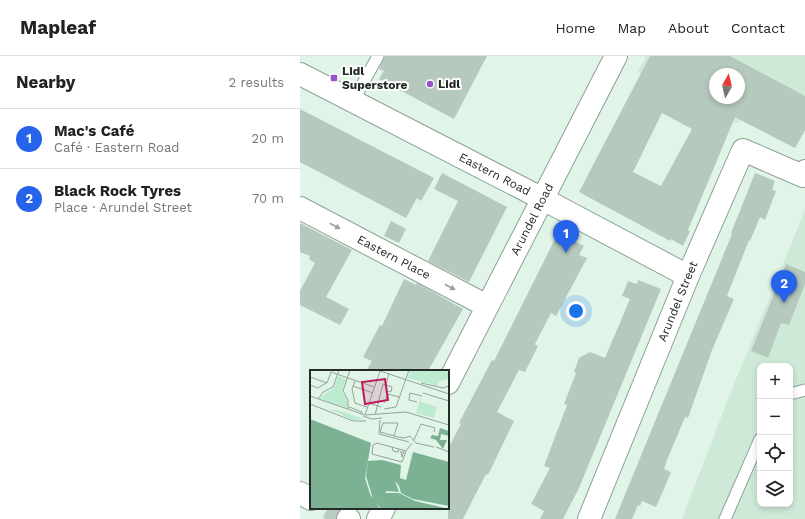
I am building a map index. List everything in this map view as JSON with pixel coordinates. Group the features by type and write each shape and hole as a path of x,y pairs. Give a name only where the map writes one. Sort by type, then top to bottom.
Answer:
{"street":[{"name":"Arundel Road","path":"449,382 616,56"},
{"name":"Eastern Road","path":"300,74 543,199 688,276"},
{"name":"Arundel Street","path":"589,519 688,276 743,150 804,175"},
{"name":"Eastern Place","path":"300,208 488,306"},
{"path":"300,493 310,498"}],"lane":[{"path":"353,101 378,56"},
{"path":"793,393 805,390"},
{"path":"725,519 757,446"}],"shaded area":[{"path":"646,56 805,56 805,130 795,148 741,120 737,123 638,72"},
{"path":"805,210 805,519 682,519 728,399"}],"building":[{"name":"Lidl","path":"385,56 487,56 454,119 379,79 384,71 379,69"},
{"path":"650,56 730,56 805,96 805,130 795,148 735,117 688,230 690,231 683,246 671,239 670,241 579,192","holes":["662,113 692,129 661,186 633,172"]},
{"path":"300,109 434,178 421,201 417,198 406,218 300,162"},
{"path":"442,173 507,207 469,282 428,261 458,201 434,189"},
{"path":"755,173 775,181 772,190 776,191 765,220 760,217 750,241 749,240 727,296 734,299 712,350 688,418 685,417 664,469 671,472 656,507 642,501 640,506 638,505 632,519 615,519 732,234 731,233"},
{"path":"391,221 406,229 399,243 384,236"},
{"path":"300,223 352,250 326,297 349,309 340,325 300,305 300,291 315,263 309,259 310,256 300,252"},
{"path":"558,233 584,246 579,255 587,258 556,316 551,313 535,344 538,346 525,372 519,370 497,412 514,421 488,475 486,474 463,519 448,519 449,447 461,424 459,423 492,360 494,361"},
{"path":"786,264 805,272 805,284 789,325 781,323 768,358 751,351"},
{"path":"404,279 416,285 417,283 463,309 429,370 367,370 372,361 363,357 380,325 382,326"},
{"path":"638,280 661,289 579,488 563,519 540,519 544,511 531,504 550,468 544,466 567,405 564,404 576,373 574,372 579,358 590,352 605,358 630,299 622,296 628,281 637,284"}],"tunnel":[{"path":"330,509 348,519"}],"place":[{"name":"Lidl Superstore","path":"334,78"},
{"name":"Lidl","path":"430,84"},
{"name":"Mac's Café","path":"566,253"},
{"name":"Black Rock Tyres","path":"784,303"}]}
